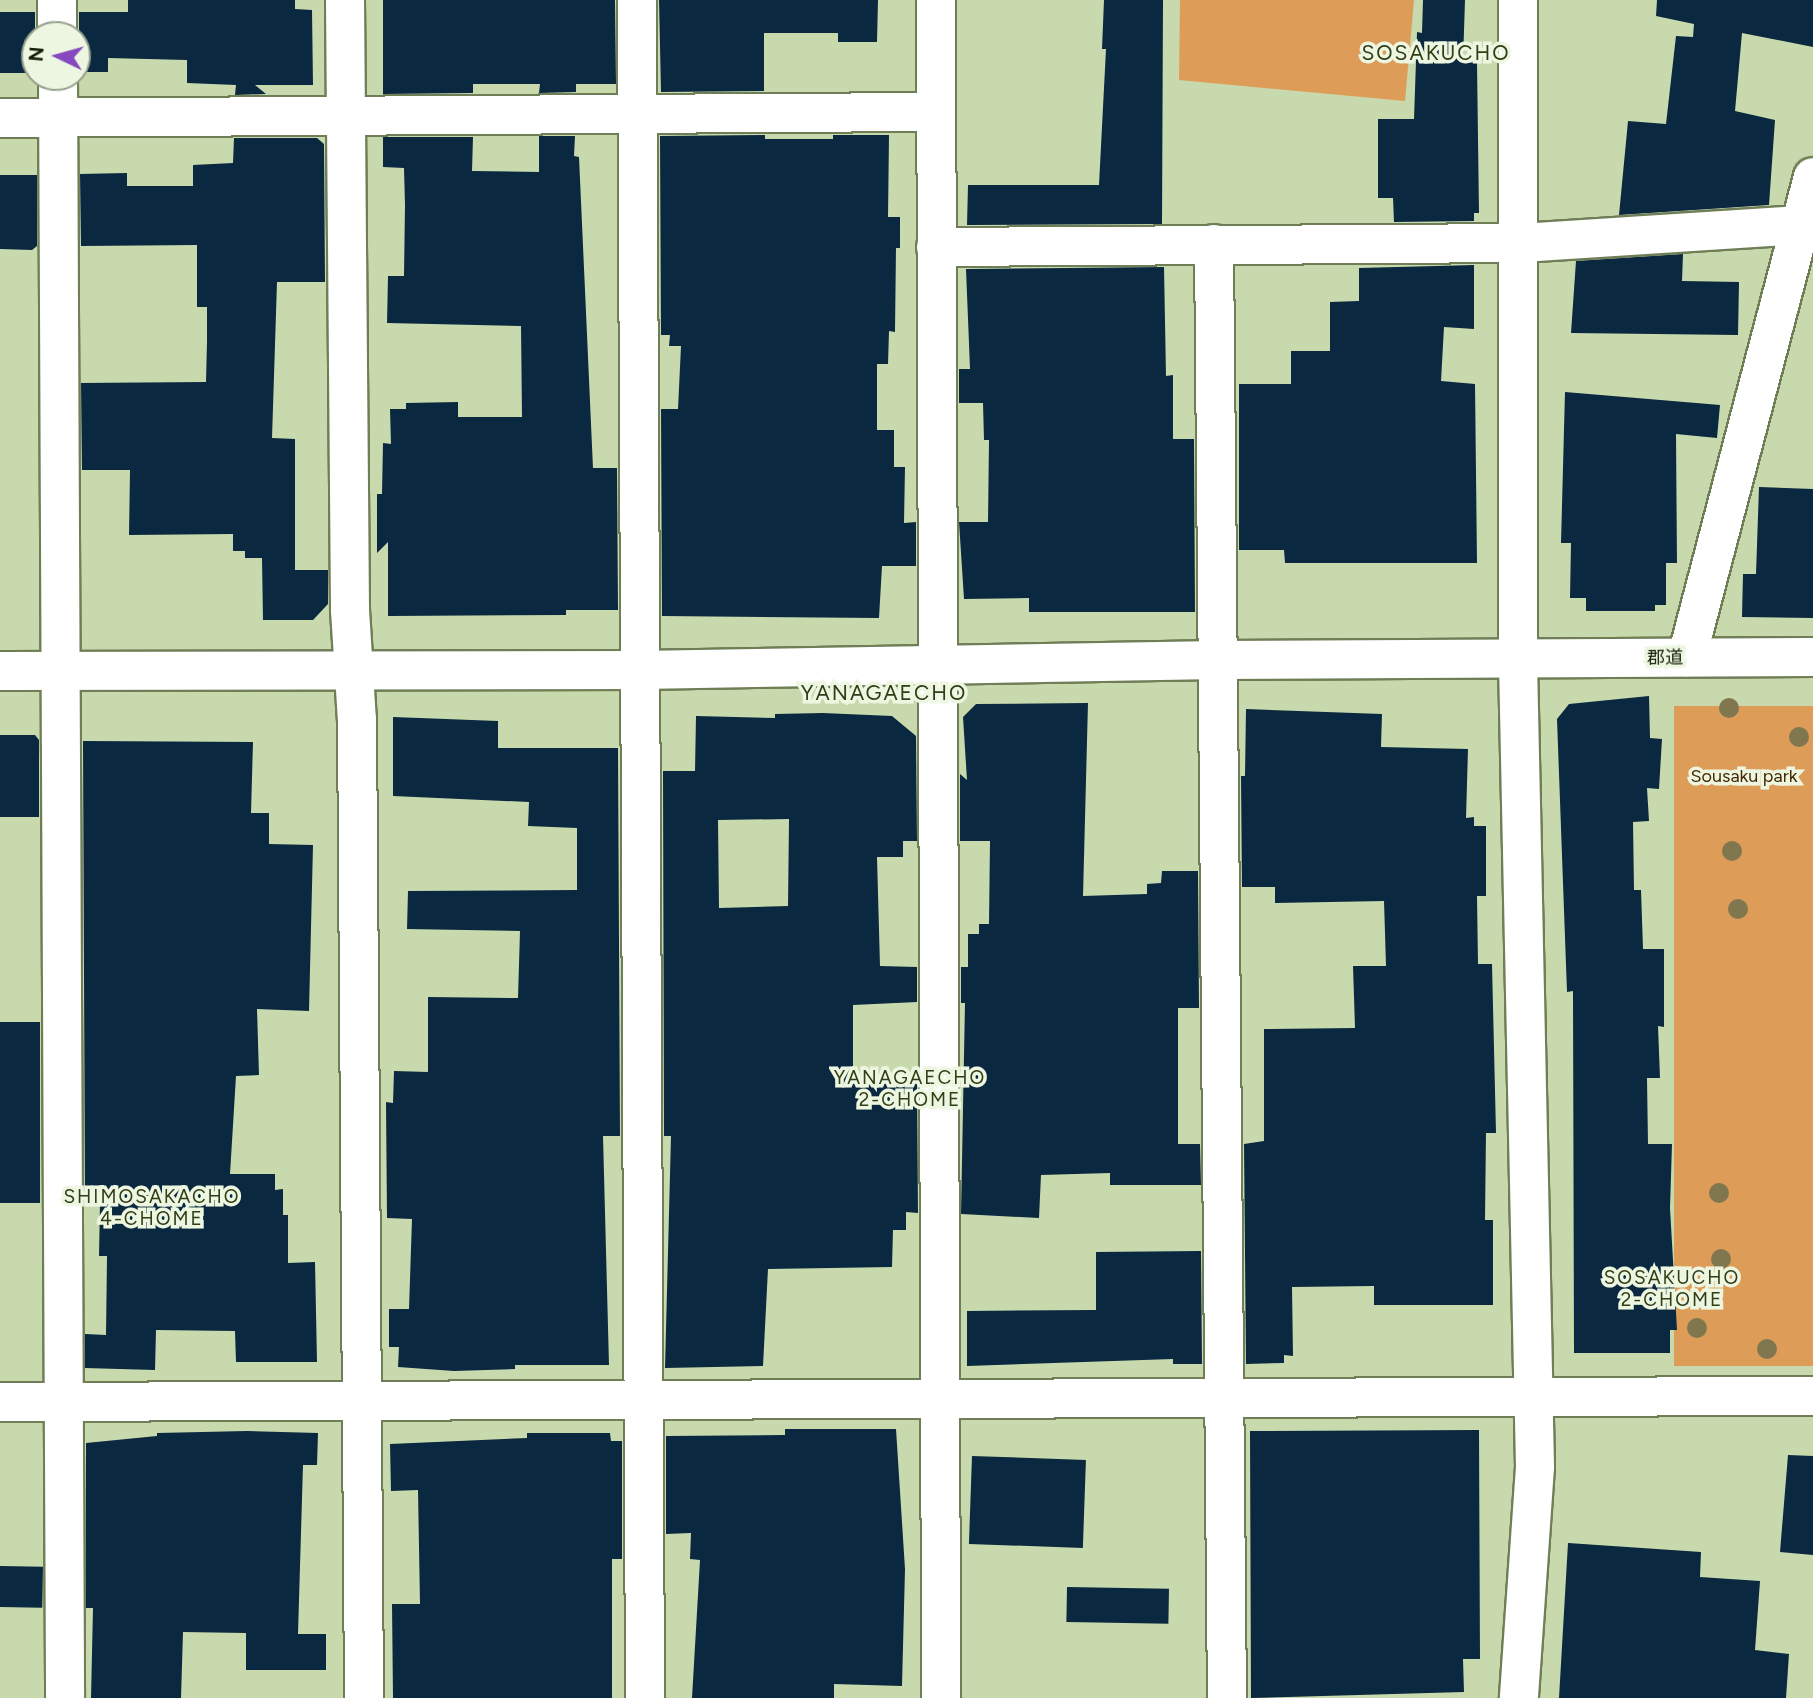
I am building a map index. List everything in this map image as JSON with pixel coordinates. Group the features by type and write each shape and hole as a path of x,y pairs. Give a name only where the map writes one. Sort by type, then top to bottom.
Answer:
{"street":[{"path":"57,0 57,21"},
{"path":"345,0 353,667 358,720 364,1698"},
{"path":"637,0 645,1698"},
{"path":"936,0 941,1698"},
{"path":"1518,0 1521,243 1518,662 1535,1467 1519,1698"},
{"path":"58,91 65,1698"},
{"path":"0,118 637,111 936,112"},
{"path":"1687,657 1806,220 1813,177"},
{"path":"936,247 1521,243 1806,220"},
{"path":"1214,244 1227,1698"},
{"name":"郡道","path":"0,671 353,667 640,670 938,667 1218,660 1518,662 1687,657 1813,657"},
{"path":"0,1402 940,1399 1223,1395 1813,1396"}],"green space":[{"path":"1180,0 1414,0 1405,101 1179,80"},
{"name":"Sousaku park","path":"1674,706 1813,706 1813,1366 1674,1366"}],"building":[{"path":"128,0 295,0 295,9 312,10 313,85 255,85 266,94 235,95 236,85 187,83 187,60 108,58 108,72 91,72 91,21 79,21 79,12 128,12"},
{"path":"383,0 615,0 616,84 576,84 576,92 539,93 540,84 473,84 473,93 383,94"},
{"path":"659,0 878,0 877,42 838,42 838,33 764,33 764,91 661,92"},
{"path":"1104,0 1163,0 1162,224 967,225 968,185 1099,185 1106,49 1102,49"},
{"path":"1423,0 1465,0 1463,62 1477,63 1479,213 1474,213 1474,221 1394,222 1393,198 1378,198 1378,119 1414,119 1417,32 1422,33"},
{"path":"1657,0 1813,0 1813,47 1742,33 1735,111 1775,120 1769,205 1619,215 1628,121 1666,124 1676,36 1693,37 1694,24 1656,16"},
{"path":"0,12 35,12 35,21 21,21 21,73 0,73"},
{"path":"765,135 765,139 833,139 833,135 889,135 888,217 900,217 900,248 896,248 895,332 889,331 888,364 877,364 877,430 894,430 894,467 905,467 904,523 916,522 916,566 882,566 879,618 662,616 661,409 678,409 681,346 669,346 670,335 661,335 660,136"},
{"path":"539,136 575,136 574,156 579,157 593,468 617,468 618,610 566,610 566,615 388,616 388,542 377,553 377,494 382,494 383,443 391,444 390,409 406,409 406,403 458,402 458,417 522,417 521,326 387,323 388,276 404,276 405,205 404,168 383,167 383,137 473,137 472,171 539,172"},
{"path":"234,138 317,138 324,144 325,282 277,282 272,438 295,439 295,570 328,570 328,604 313,620 263,620 262,558 245,558 245,551 233,551 233,534 129,535 130,470 82,470 81,383 206,382 207,307 197,307 197,245 81,246 80,174 127,173 127,186 193,186 193,165 233,163"},
{"path":"0,175 37,175 37,246 32,250 0,249"},
{"path":"1683,254 1682,281 1739,282 1738,335 1571,333 1576,261"},
{"path":"1474,265 1474,329 1444,327 1441,381 1475,384 1477,563 1285,563 1284,550 1239,550 1239,384 1291,384 1291,351 1330,351 1330,302 1359,301 1359,268"},
{"path":"1164,267 1166,376 1173,375 1173,439 1194,439 1195,612 1029,612 1029,598 964,599 959,522 988,522 989,440 984,440 983,403 959,403 959,369 970,369 966,269"},
{"path":"1565,392 1720,405 1717,438 1676,434 1677,563 1666,563 1666,605 1655,605 1655,611 1586,611 1586,598 1570,598 1571,543 1561,543"},
{"path":"1759,487 1813,489 1813,618 1742,617 1743,574 1756,574"},
{"path":"1649,696 1650,738 1662,739 1659,789 1647,788 1649,821 1633,822 1634,890 1641,890 1643,949 1664,949 1664,1027 1658,1026 1660,1078 1647,1078 1648,1144 1672,1144 1670,1208 1677,1330 1670,1330 1670,1353 1574,1353 1573,991 1567,992 1557,719 1569,704"},
{"path":"1088,703 1083,896 1147,894 1147,884 1161,883 1162,871 1198,871 1199,1008 1178,1008 1178,1144 1200,1144 1201,1185 1110,1185 1110,1173 1041,1175 1039,1218 961,1214 965,1003 961,1003 961,967 968,967 968,934 979,934 979,924 989,924 990,841 960,841 960,774 967,780 963,717 976,704"},
{"path":"1246,709 1382,714 1381,747 1468,749 1466,818 1474,817 1474,826 1486,826 1486,896 1477,896 1478,964 1492,964 1496,1133 1486,1133 1485,1220 1493,1220 1493,1305 1374,1305 1374,1286 1292,1287 1293,1356 1284,1355 1284,1363 1246,1364 1244,1144 1264,1141 1264,1029 1355,1028 1353,966 1386,966 1384,901 1275,903 1275,887 1242,887 1241,776 1245,776"},
{"path":"775,714 892,716 916,736 917,841 903,841 903,857 877,857 880,966 917,967 917,1002 853,1005 853,1079 917,1078 918,1213 906,1212 906,1230 893,1230 892,1267 768,1269 763,1366 665,1368 671,1136 664,1136 663,771 695,771 696,716 775,718","holes":["789,819 788,906 719,908 718,820"]},
{"path":"393,717 498,721 498,748 618,748 620,1136 603,1136 609,1365 515,1365 515,1369 454,1371 398,1367 399,1347 389,1347 389,1309 409,1309 412,1219 387,1218 386,1102 393,1103 394,1071 428,1072 428,997 518,998 520,931 407,929 408,891 577,890 577,828 528,826 529,802 393,796"},
{"path":"0,735 35,735 39,740 39,817 0,817"},
{"path":"83,741 253,742 251,813 269,813 269,844 313,845 309,1011 257,1009 259,1075 236,1076 230,1174 275,1174 275,1190 283,1189 283,1215 288,1215 288,1263 315,1262 317,1362 236,1362 235,1331 156,1330 155,1370 85,1368 85,1334 106,1335 107,1256 99,1256 100,1203 85,1203"},
{"path":"0,1022 40,1022 40,1203 0,1203"},
{"path":"1201,1251 1202,1364 1173,1364 1173,1359 967,1366 967,1311 1096,1310 1096,1252"},
{"path":"785,1429 896,1429 905,1569 902,1686 834,1684 834,1698 692,1698 700,1560 690,1559 691,1533 666,1534 666,1436 785,1435"},
{"path":"1479,1430 1480,1659 1463,1659 1464,1692 1251,1698 1250,1431"},
{"path":"157,1433 318,1433 317,1465 303,1465 298,1634 326,1634 326,1670 246,1670 246,1633 183,1632 181,1698 91,1698 93,1608 86,1608 86,1443 157,1436"},
{"path":"527,1433 610,1433 611,1441 622,1441 622,1559 612,1559 612,1698 393,1698 392,1604 420,1604 418,1490 391,1491 390,1444 527,1438"},
{"path":"1788,1455 1813,1456 1813,1555 1780,1552"},
{"path":"972,1456 1086,1460 1083,1548 969,1544"},
{"path":"1568,1543 1701,1552 1700,1577 1760,1581 1755,1650 1789,1654 1786,1698 1559,1698"},
{"path":"0,1566 43,1567 42,1608 0,1607"},
{"path":"1067,1587 1169,1589 1168,1624 1066,1622"}],"district":[{"name":"SOSAKUCHO","path":"1436,53"},
{"name":"YANAGAECHO","path":"884,693"},
{"name":"YANAGAECHO 2-CHOME","path":"910,1089"},
{"name":"SHIMOSAKACHO 4-CHOME","path":"152,1208"},
{"name":"SOSAKUCHO 2-CHOME","path":"1672,1289"}]}
